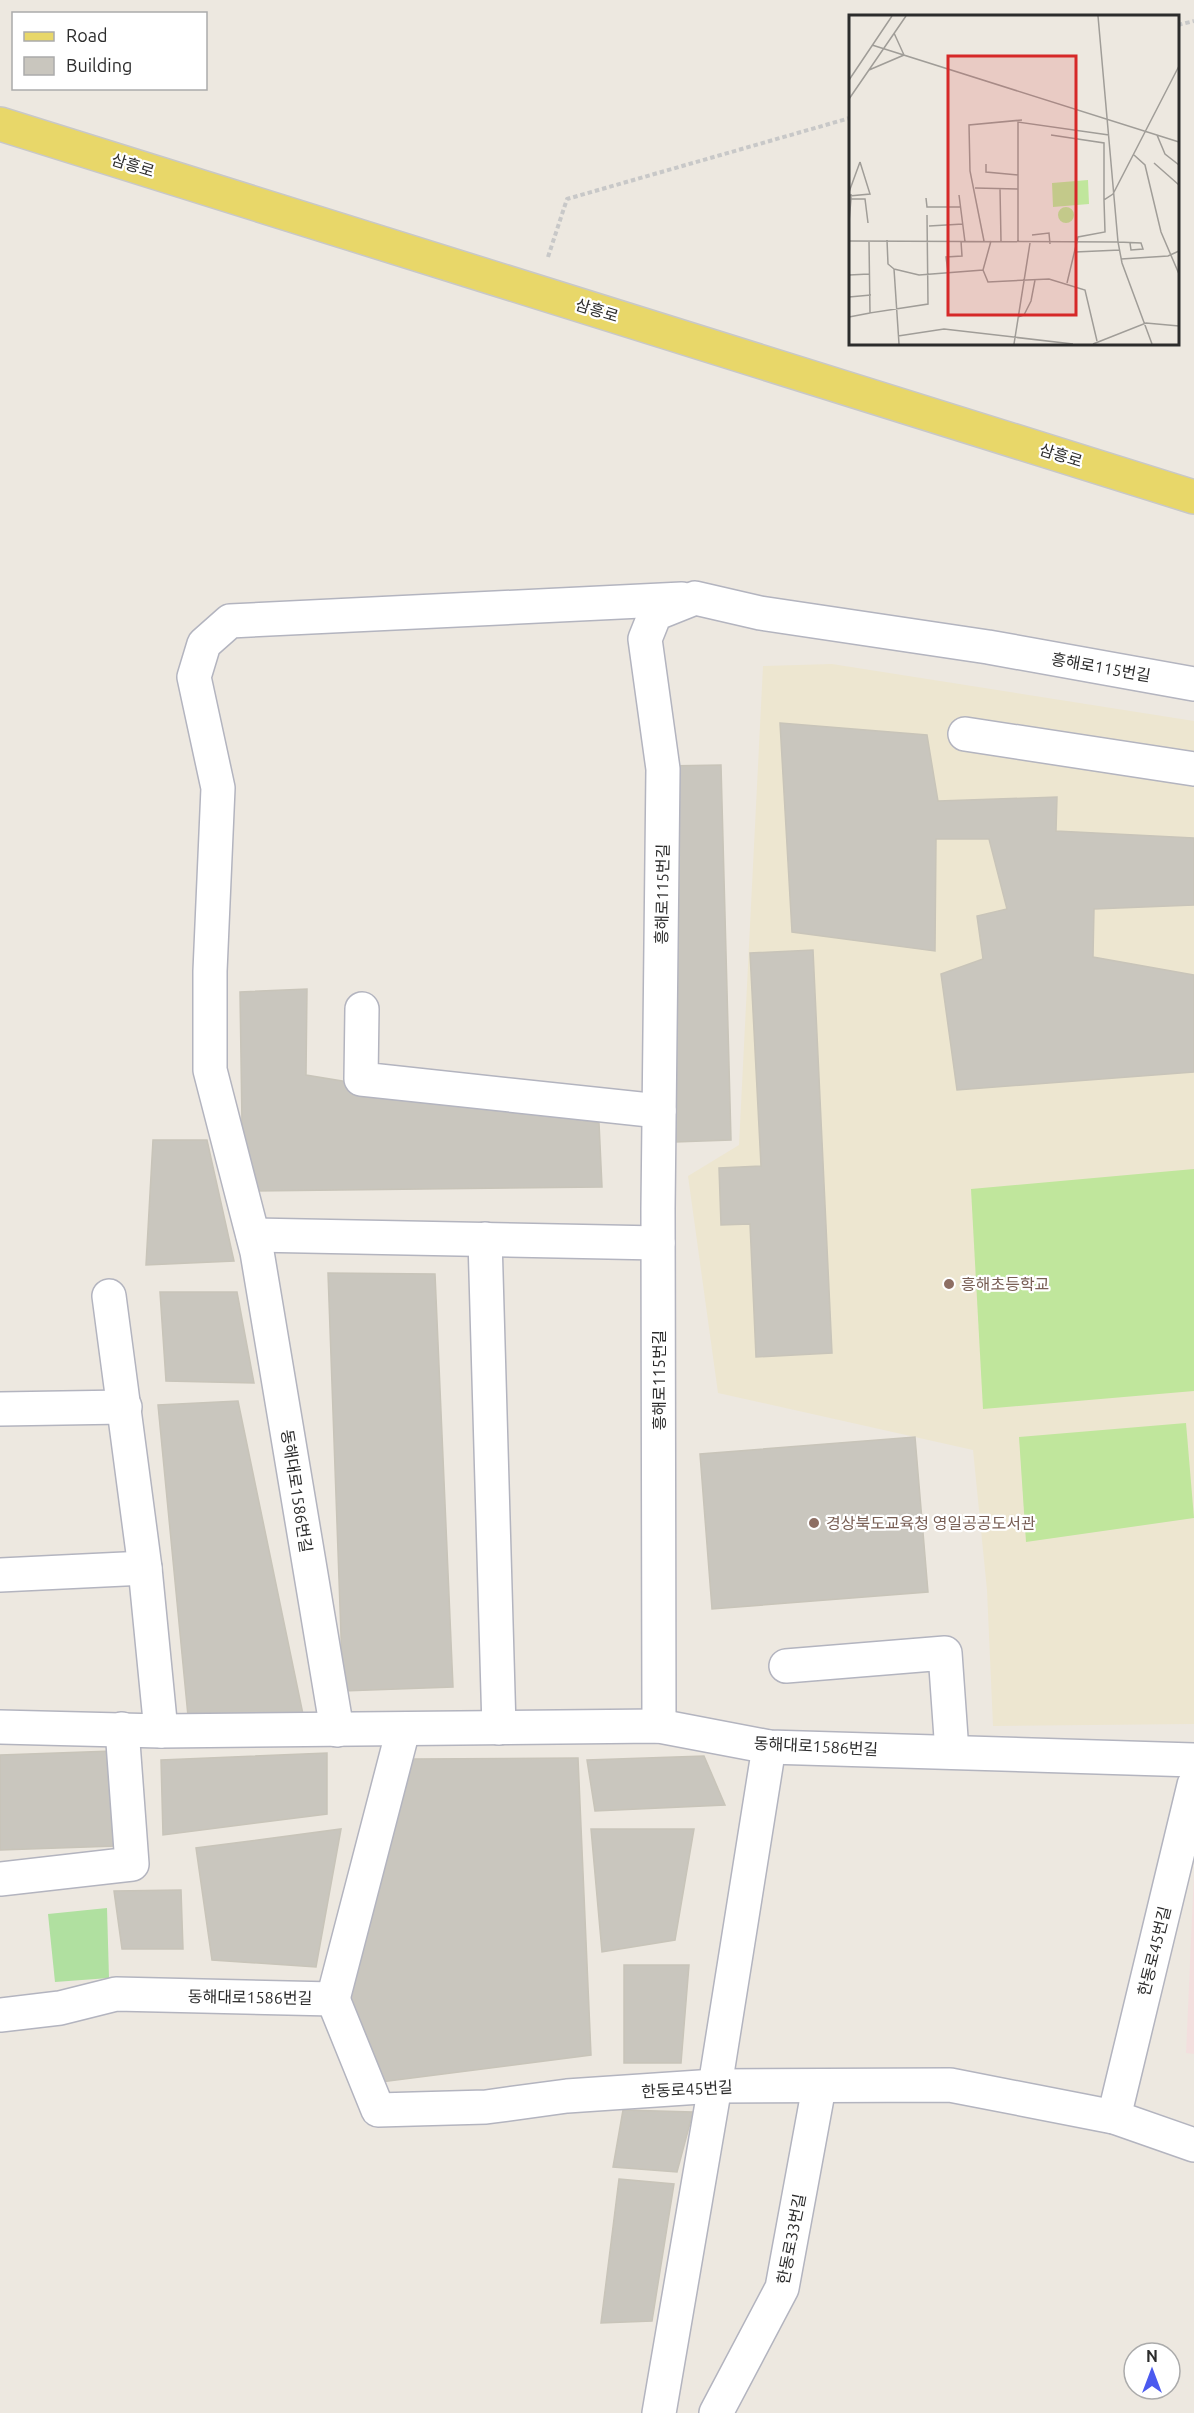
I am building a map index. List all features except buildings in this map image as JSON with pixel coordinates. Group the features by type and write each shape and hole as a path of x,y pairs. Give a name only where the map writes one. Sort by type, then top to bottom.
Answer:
{"main road":[{"name":"삼흥로","path":"0,124 1194,497"}],"street":[{"name":"흥해로115번길","path":"659,1726 658,1243 663,769 645,639 655,614 695,598 760,613 988,647 1194,684"},
{"name":"동해대로1586번길","path":"337,1730 255,1244 210,1070 210,971 218,788 194,676 204,644 230,621 695,598"},
{"path":"965,734 1194,769"},
{"path":"362,1009 361,1080 659,1111"},
{"path":"485,1239 499,1728"},
{"path":"255,1244 485,1239 658,1243"},
{"path":"109,1296 145,1568 161,1731"},
{"path":"0,1409 125,1407"},
{"path":"0,1575 145,1568"},
{"path":"786,1666 945,1653 952,1752"},
{"name":"동해대로1586번길","path":"0,1727 161,1731 659,1726 769,1747 1194,1760"},
{"path":"0,1879 132,1864 122,1729"},
{"name":"동해대로1586번길","path":"1,2007 60,2008 116,1994 333,1999 403,1730"},
{"path":"659,2413 715,2086 769,1747"},
{"name":"한동로45번길","path":"1114,2117 1189,1826 1194,1785"},
{"name":"한동로45번길","path":"333,1999 378,2110 486,2107 567,2096 715,2086 950,2085 1114,2117 1194,2145"},
{"name":"한동로33번길","path":"716,2413 782,2288 819,2087"}],"path":[{"path":"1179,25 1194,21"},
{"path":"536,291 567,199 849,118"}],"shaded area":[{"name":"흥해초등학교","path":"832,664 1194,721 1194,1724 993,1726 987,1590 973,1450 718,1393 688,1176 739,1145 763,666"},
{"path":"1194,1872 1194,2054 1186,2053"}],"green space":[{"path":"1194,1169 1194,1391 983,1409 971,1189"},
{"path":"1186,1423 1194,1518 1026,1542 1019,1437"},
{"path":"107,1908 109,1978 55,1982 48,1914"}],"place":[{"name":"흥해초등학교","path":"949,1284"},
{"name":"경상북도교육청 영일공공도서관","path":"814,1523"}]}
